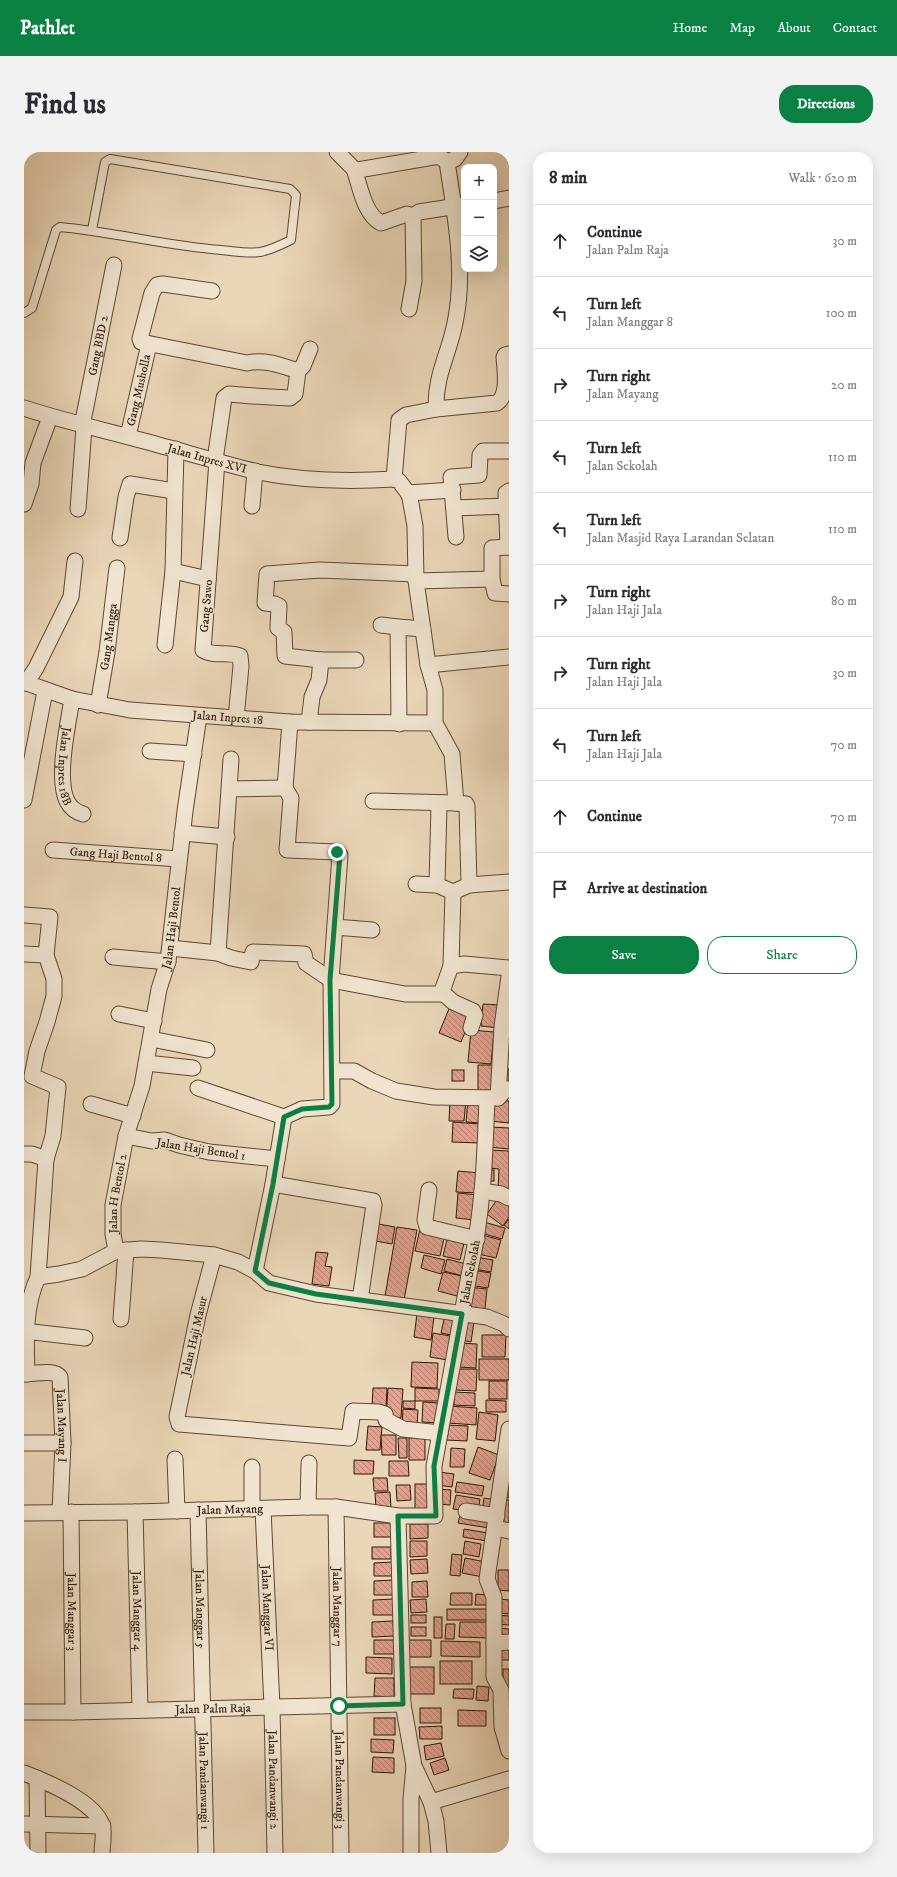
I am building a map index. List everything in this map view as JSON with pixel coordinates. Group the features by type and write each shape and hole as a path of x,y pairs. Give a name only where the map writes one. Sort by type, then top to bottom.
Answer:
{"street":[{"path":"337,152 354,169 367,207 374,220 381,223 407,214 413,216"},
{"path":"447,162 455,159 460,152"},
{"path":"354,169 358,170 439,156 447,162 459,206 461,270 455,323 439,375 436,396 438,409"},
{"path":"497,200 509,198"},
{"path":"413,216 419,212 459,206"},
{"path":"409,309 414,281 413,216"},
{"name":"Gang BBD 2","path":"78,509 83,426 114,264"},
{"path":"212,291 163,284 154,287 140,339 141,342 214,355 247,363 258,361 270,362 298,371 303,366 310,349"},
{"name":"Gang Musholla","path":"128,436 149,344"},
{"path":"456,803 452,754 435,723 435,690 428,665 416,578 415,526 408,493 394,478 399,420 406,415 438,409 497,404 501,401 506,392 504,358 505,355 509,354"},
{"name":"Gang Sawo","path":"236,718 240,656 235,654 208,653 203,650 208,579 212,549 216,461 224,398 229,394 287,398 295,394 298,371"},
{"name":"Jalan Inpres XVI","path":"24,408 83,426 128,436 255,471 326,481 353,482 394,478"},
{"path":"24,504 31,484 33,463 50,416"},
{"path":"165,645 173,571 176,449"},
{"path":"456,537 451,478 479,475 481,453 509,451"},
{"path":"252,506 255,471"},
{"path":"120,538 126,497 130,484 133,483 174,491"},
{"path":"408,493 452,490"},
{"path":"509,491 506,493 508,547 492,548 492,579 495,593 509,594"},
{"path":"454,508 507,506"},
{"path":"25,682 36,668 70,598 75,561"},
{"name":"Gang Mangga","path":"98,705 107,652 117,568"},
{"path":"356,660 321,660 285,656 284,632 278,628 279,606 265,603 267,574 320,570 416,578 492,579"},
{"path":"173,571 208,579"},
{"path":"381,625 423,629"},
{"path":"398,627 399,724"},
{"path":"428,665 509,657"},
{"path":"310,722 312,697 319,680 321,660"},
{"name":"Jalan Inpres 18","path":"25,682 71,704 98,705 130,710 290,722 399,724 435,723"},
{"path":"24,800 45,691"},
{"name":"Jalan Inpres 18B","path":"71,704 62,773 67,801 71,807 83,814"},
{"name":"Jalan Haji Bentol","path":"126,1136 133,1116 146,1063 159,990 169,955 182,833 199,716"},
{"path":"198,1088 284,1117 302,1109 330,1106 332,1071 330,980 340,854 337,852 288,851 291,798 286,788 290,722"},
{"path":"150,751 194,754"},
{"path":"218,953 231,788 231,759"},
{"path":"231,788 286,788"},
{"path":"373,800 466,804 469,885"},
{"path":"437,885 439,804"},
{"path":"182,833 227,837"},
{"name":"Gang Haji Bentol 8","path":"53,850 179,859"},
{"path":"416,884 437,885 453,892 469,885 509,882"},
{"path":"113,957 218,953 231,958 251,962 253,952 304,954 306,963 330,980 405,994 438,995 442,992 451,966 453,892"},
{"path":"24,915 50,917 46,955 54,979 54,996 37,1051 32,1076 58,1087 53,1136 46,1159 33,1272 33,1287 25,1331 26,1374"},
{"path":"335,927 372,930"},
{"path":"24,954 46,955"},
{"path":"451,966 464,964 509,968"},
{"name":"Jalan Sekolah","path":"436,1516 434,1466 477,1239 482,1191 498,1095 502,1027 509,976"},
{"path":"442,992 453,1002 473,1011 475,1014 471,1028"},
{"path":"119,1014 154,1021"},
{"path":"151,1039 207,1050"},
{"path":"146,1063 192,1068"},
{"path":"332,1071 354,1071 376,1084 396,1091 434,1097 498,1095"},
{"path":"91,1104 133,1116"},
{"path":"255,1271 273,1184 284,1117"},
{"name":"Jalan Haji Bentol 1","path":"126,1136 152,1141 165,1140 179,1146 209,1152 277,1159"},
{"name":"Jalan H Bentol 2","path":"121,1319 121,1251 113,1234 113,1205 126,1136"},
{"path":"24,1154 32,1154 46,1159"},
{"path":"273,1184 373,1201 374,1205 360,1300"},
{"path":"429,1190 424,1220 428,1227 477,1239"},
{"path":"482,1191 501,1194 509,1198"},
{"path":"33,1272 58,1274 82,1269 121,1251 161,1250 214,1255 238,1262 255,1271 269,1283 316,1294 487,1317 504,1324 509,1329"},
{"name":"Jalan Haji Masur","path":"214,1255 198,1315 176,1417 179,1424 349,1438 353,1411 379,1412 385,1414 386,1420 403,1429 440,1433"},
{"path":"25,1331 85,1338"},
{"name":"Jalan Mayang I","path":"26,1374 51,1373 58,1374 60,1377 66,1512"},
{"path":"509,1429 500,1525 487,1579 494,1597 494,1677 501,1690 502,1727 509,1751"},
{"path":"24,1443 63,1443"},
{"path":"175,1459 176,1511"},
{"path":"308,1507 309,1463"},
{"name":"Jalan Manggar VI","path":"252,1467 257,1509 272,1707"},
{"name":"Jalan Mayang","path":"24,1513 336,1507 398,1516 436,1516"},
{"name":"Jalan Manggar 7","path":"336,1507 339,1706"},
{"name":"Jalan Manggar 5","path":"198,1510 203,1709"},
{"path":"466,1511 500,1525"},
{"name":"Jalan Manggar 3","path":"66,1512 73,1712"},
{"name":"Jalan Manggar 4","path":"135,1512 140,1710"},
{"path":"398,1516 403,1704 414,1766 431,1802 436,1821 439,1853"},
{"path":"494,1643 509,1642"},
{"name":"Jalan Palm Raja","path":"24,1712 403,1704"},
{"name":"Jalan Pandanwangi 3","path":"339,1706 341,1853"},
{"name":"Jalan Pandanwangi 2","path":"272,1707 275,1853"},
{"name":"Jalan Pandanwangi 1","path":"203,1709 206,1853"},
{"path":"410,1853 411,1799 414,1766"},
{"path":"38,1853 31,1823 30,1776 89,1806 95,1812 102,1826 102,1853"},
{"path":"431,1802 509,1779"},
{"path":"31,1823 102,1826"}],"lane":[{"path":"24,313 32,308 56,230 60,227 92,230 196,248 242,253 260,252 278,247 291,240 296,195 290,189 110,160 105,162 92,230"}],"building":[{"path":"451,1004 473,1013 461,1042 439,1033"},
{"path":"483,1004 501,1005 499,1028 481,1026"},
{"path":"471,1030 494,1032 491,1064 468,1062"},
{"path":"478,1065 494,1065 495,1095 478,1095"},
{"path":"501,1068 509,1069 509,1083 501,1082"},
{"path":"452,1070 464,1070 464,1081 452,1081"},
{"path":"468,1099 483,1099 482,1123 466,1122"},
{"path":"450,1100 466,1100 464,1121 449,1121"},
{"path":"492,1100 509,1101 509,1123 490,1121"},
{"path":"453,1122 480,1124 479,1143 452,1142"},
{"path":"490,1127 509,1128 509,1149 488,1147"},
{"path":"488,1150 509,1151 509,1191 498,1190 499,1169 487,1168"},
{"path":"487,1170 494,1170 494,1181 487,1181"},
{"path":"458,1171 480,1173 478,1193 456,1192"},
{"path":"458,1193 478,1195 475,1220 456,1218"},
{"path":"501,1194 509,1200 509,1217 503,1226 487,1214"},
{"path":"509,1219 509,1229 504,1225"},
{"path":"484,1222 505,1228 502,1239 481,1233"},
{"path":"373,1223 395,1227 392,1244 370,1240"},
{"path":"397,1227 417,1230 404,1300 385,1296"},
{"path":"420,1229 445,1234 440,1256 415,1251"},
{"path":"448,1235 465,1239 460,1260 443,1256"},
{"path":"482,1235 501,1240 496,1258 478,1254"},
{"path":"316,1252 328,1253 325,1266 332,1267 329,1286 312,1284"},
{"path":"424,1255 445,1260 441,1274 421,1268"},
{"path":"476,1257 493,1260 491,1272 474,1269"},
{"path":"447,1259 466,1264 463,1276 444,1271"},
{"path":"471,1270 491,1273 488,1288 469,1285"},
{"path":"443,1272 462,1276 457,1296 438,1291"},
{"path":"468,1287 487,1289 485,1309 466,1307"},
{"path":"417,1314 434,1317 431,1340 414,1337"},
{"path":"445,1315 460,1318 456,1336 441,1333"},
{"path":"462,1321 474,1322 471,1342 460,1340"},
{"path":"433,1333 456,1337 453,1361 430,1357"},
{"path":"482,1335 506,1335 505,1357 482,1357"},
{"path":"459,1343 477,1344 476,1368 458,1367"},
{"path":"479,1359 509,1359 509,1380 479,1380"},
{"path":"412,1362 438,1363 437,1388 411,1387"},
{"path":"456,1369 477,1369 476,1391 456,1390"},
{"path":"489,1381 507,1381 507,1399 489,1399"},
{"path":"373,1388 387,1388 386,1408 372,1407"},
{"path":"388,1388 403,1389 401,1418 386,1417"},
{"path":"415,1388 439,1389 439,1401 415,1401"},
{"path":"454,1392 475,1393 475,1406 454,1405"},
{"path":"486,1400 506,1401 506,1412 486,1412"},
{"path":"403,1401 415,1401 415,1409 403,1408"},
{"path":"423,1402 439,1403 438,1423 422,1422"},
{"path":"449,1406 477,1408 476,1425 448,1423"},
{"path":"403,1409 418,1410 417,1427 402,1426"},
{"path":"479,1412 498,1415 495,1441 476,1439"},
{"path":"446,1425 468,1426 467,1441 446,1440"},
{"path":"368,1426 382,1427 380,1450 366,1450"},
{"path":"381,1435 396,1435 396,1455 382,1455"},
{"path":"425,1437 425,1460 409,1460 409,1438"},
{"path":"398,1438 407,1438 407,1458 399,1458"},
{"path":"478,1447 499,1455 490,1480 469,1473"},
{"path":"451,1448 465,1449 464,1467 450,1467"},
{"path":"354,1460 374,1461 373,1474 354,1474"},
{"path":"389,1461 408,1461 409,1476 389,1476"},
{"path":"439,1472 454,1474 452,1487 437,1485"},
{"path":"373,1478 387,1478 388,1491 374,1491"},
{"path":"457,1482 484,1486 482,1496 455,1492"},
{"path":"415,1484 432,1484 432,1510 415,1510"},
{"path":"396,1485 410,1485 411,1500 397,1501"},
{"path":"506,1486 509,1487 509,1498 504,1497"},
{"path":"438,1489 451,1490 450,1505 437,1504"},
{"path":"390,1492 391,1508 376,1508 375,1493"},
{"path":"456,1495 480,1499 478,1512 453,1509"},
{"path":"484,1498 496,1500 494,1514 482,1512"},
{"path":"502,1499 509,1500 509,1527 498,1526"},
{"path":"460,1515 490,1520 489,1528 458,1523"},
{"path":"374,1523 393,1523 393,1537 374,1537"},
{"path":"410,1524 428,1524 428,1538 410,1539"},
{"path":"464,1529 488,1533 487,1541 463,1537"},
{"path":"410,1541 427,1541 427,1556 410,1557"},
{"path":"465,1541 481,1544 479,1557 463,1554"},
{"path":"372,1547 391,1547 391,1559 372,1559"},
{"path":"452,1554 462,1555 460,1576 450,1575"},
{"path":"465,1558 486,1562 483,1577 462,1573"},
{"path":"427,1559 428,1573 411,1574 410,1560"},
{"path":"393,1562 393,1576 374,1576 374,1563"},
{"path":"498,1570 509,1570 509,1591 498,1590"},
{"path":"393,1580 394,1595 374,1595 374,1581"},
{"path":"427,1581 428,1597 412,1597 412,1582"},
{"path":"451,1593 472,1593 472,1605 450,1605"},
{"path":"476,1594 488,1595 488,1605 475,1605"},
{"path":"394,1599 394,1615 373,1615 373,1600"},
{"path":"426,1599 427,1612 411,1613 410,1600"},
{"path":"500,1599 509,1600 509,1614 500,1613"},
{"path":"447,1609 488,1609 488,1620 447,1620"},
{"path":"411,1615 426,1615 426,1623 411,1623"},
{"path":"498,1615 509,1616 509,1625 497,1624"},
{"path":"434,1617 442,1617 442,1638 434,1638"},
{"path":"393,1621 394,1636 372,1637 372,1622"},
{"path":"460,1622 491,1622 490,1638 459,1637"},
{"path":"446,1624 455,1624 454,1639 445,1639"},
{"path":"411,1627 426,1627 426,1636 411,1636"},
{"path":"498,1628 509,1629 509,1640 498,1639"},
{"path":"374,1640 394,1640 394,1654 374,1654"},
{"path":"405,1640 431,1640 431,1657 406,1657"},
{"path":"441,1641 480,1642 480,1657 441,1656"},
{"path":"497,1645 509,1645 509,1660 497,1660"},
{"path":"366,1657 392,1658 392,1674 366,1673"},
{"path":"440,1661 472,1661 472,1684 440,1684"},
{"path":"407,1667 434,1667 434,1694 407,1694"},
{"path":"503,1669 509,1669 509,1687 503,1687"},
{"path":"375,1678 394,1678 394,1697 374,1696"},
{"path":"477,1686 489,1687 488,1701 476,1700"},
{"path":"454,1689 474,1689 473,1699 453,1698"},
{"path":"420,1708 441,1708 441,1723 420,1723"},
{"path":"458,1710 486,1711 486,1726 458,1726"},
{"path":"374,1718 395,1718 395,1735 374,1735"},
{"path":"442,1726 442,1739 420,1739 419,1727"},
{"path":"371,1739 394,1740 393,1753 371,1752"},
{"path":"441,1743 444,1756 426,1760 424,1746"},
{"path":"373,1757 394,1758 394,1773 372,1772"},
{"path":"445,1758 449,1770 434,1775 430,1763"}],"route":[{"path":"337,852 340,854 330,980 332,1104 329,1107 302,1109 284,1117 279,1138 273,1184 255,1271 269,1283 316,1294 462,1314 434,1466 436,1516 398,1516 403,1704 339,1706"}]}
